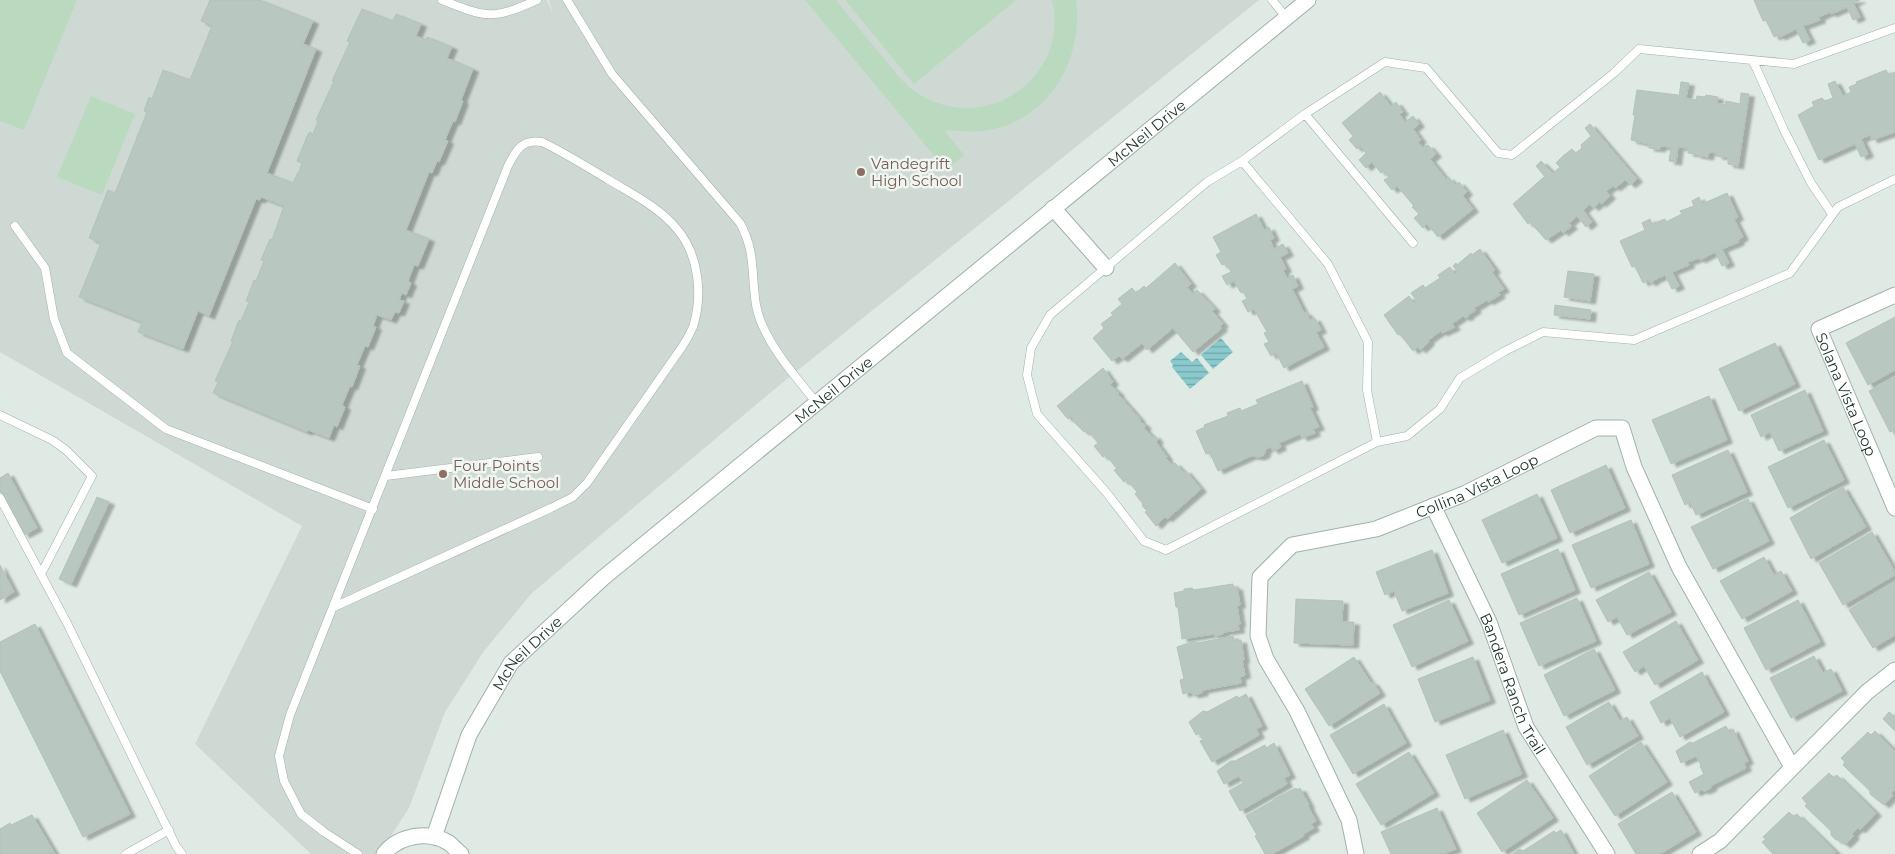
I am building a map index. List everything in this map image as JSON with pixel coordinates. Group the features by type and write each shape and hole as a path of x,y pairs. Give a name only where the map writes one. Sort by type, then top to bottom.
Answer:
{"street":[{"name":"McNeil Drive","path":"434,837 469,735 511,664 603,578 1308,0"},
{"path":"1053,208 1106,268"},
{"name":"Solana Vista Loop","path":"1895,295 1819,329 1895,508"},
{"name":"Collina Vista Loop","path":"1356,854 1350,820 1297,711 1266,659 1258,636 1260,577 1292,545 1376,529 1464,494 1596,428 1622,428 1634,467 1679,567 1792,767"},
{"name":"Bandera Ranch Trail","path":"1433,506 1488,622 1526,727 1607,854"},
{"path":"1700,854 1720,841 1867,692 1895,670"},
{"path":"384,854 400,841 417,836 434,837 449,843 461,854"}],"lane":[{"path":"442,0 477,14 490,15 504,14 537,0"},
{"path":"567,0 612,74 740,223 748,238 752,258 756,306 767,335 797,379 816,402"},
{"path":"1272,0 1286,17"},
{"path":"1895,28 1794,64 1639,49 1614,73 1512,155 1498,152 1426,68 1385,62 1305,114 1242,161 1208,182 1050,315 1031,348 1026,375 1037,414 1106,492 1144,541 1166,550 1376,442 1407,436 1440,409 1460,378 1505,351 1543,332 1634,340 1790,273 1838,207 1895,179"},
{"path":"1753,61 1784,130 1811,183 1832,214"},
{"path":"1305,114 1413,243"},
{"path":"334,607 551,508 573,497 587,483 682,347 692,329 698,304 698,280 686,243 677,229 651,206 542,142 532,140 516,149 290,715 279,756 284,781 301,814 324,832 358,854"},
{"path":"1242,161 1328,264 1368,342 1367,390 1376,442"},
{"path":"15,226 45,268 54,319 67,353 166,429 373,509"},
{"path":"0,415 52,440 66,450 92,476 40,574"},
{"path":"386,476 538,457"},
{"path":"0,498 67,623 168,830 182,854"},
{"path":"126,854 168,830"}],"shaded area":[{"name":"Four Points Middle School","path":"0,0 547,0 553,14 549,0 1259,0 782,383 532,593 484,651 445,712 409,808 379,854 311,854 195,744 302,526 0,352"}],"green space":[{"path":"0,0 77,0 24,130 0,121"},
{"path":"805,0 836,0 905,83 922,96 948,106 973,108 997,102 1019,91 1036,74 1049,52 1054,28 1052,0 1076,0 1077,22 1068,64 1058,83 1045,99 1029,113 1011,124 989,130 972,132 944,130 964,155 946,170"},
{"path":"845,0 1016,0 914,84"},
{"path":"91,96 135,114 102,195 57,177"}],"water":[{"path":"1221,338 1233,352 1213,369 1201,355"},
{"path":"1181,352 1192,362 1197,358 1209,373 1190,389 1172,367 1173,365 1170,361"}],"building":[{"path":"210,0 260,0 313,21 303,44 316,49 267,173 293,183 298,172 301,172 299,171 302,163 297,161 308,134 310,132 313,134 318,121 316,120 334,81 332,81 350,42 347,41 362,9 393,21 396,14 421,24 416,36 426,40 427,37 452,47 447,58 473,69 455,122 453,121 445,140 448,141 439,162 437,161 432,173 429,172 406,230 429,239 418,266 414,265 408,281 411,283 406,295 402,293 399,300 404,301 399,313 395,312 391,320 377,315 373,326 376,327 368,347 365,346 357,365 360,366 352,387 350,386 342,405 345,407 337,427 334,425 329,438 308,430 307,432 213,393 218,382 215,381 233,341 231,341 239,320 241,321 249,302 246,301 264,261 261,260 270,239 272,240 284,206 261,197 260,200 256,199 209,316 198,311 183,349 138,332 142,322 79,297 101,243 89,238 108,190 115,193 147,112 144,111 149,97 152,99 163,70 190,80 212,26 201,21"},
{"path":"1754,0 1860,0 1853,3 1860,17 1853,20 1847,7 1819,17 1820,20 1803,26 1810,40 1803,43 1796,29 1780,37 1779,35 1774,37 1766,20 1763,21"},
{"path":"1886,70 1889,75 1895,72 1895,132 1872,140 1870,135 1861,139 1868,154 1861,157 1855,144 1819,160 1798,115 1814,106 1812,102 1822,98 1825,101 1833,98 1828,84 1835,81 1843,96 1851,92 1849,87 1857,84 1856,82"},
{"path":"1681,82 1689,83 1686,98 1696,100 1697,96 1705,97 1706,95 1718,97 1717,103 1725,105 1726,101 1740,104 1741,93 1749,94 1738,166 1728,164 1728,157 1717,156 1717,153 1709,152 1708,157 1688,153 1688,148 1678,147 1676,162 1669,161 1671,147 1649,148 1649,144 1631,140 1637,90 1678,95 1679,97"},
{"path":"1380,92 1391,106 1396,102 1403,112 1399,114 1405,122 1413,116 1419,124 1413,129 1421,140 1418,142 1423,148 1428,145 1436,154 1430,159 1446,179 1448,177 1455,185 1459,182 1467,192 1463,196 1473,209 1438,237 1427,224 1423,228 1414,218 1419,214 1412,207 1414,206 1397,186 1392,190 1384,180 1389,177 1383,170 1381,173 1372,162 1366,168 1359,160 1366,153 1360,146 1357,149 1349,140 1353,136 1342,123"},
{"path":"1590,124 1637,179 1630,185 1625,180 1615,188 1613,186 1606,191 1610,196 1601,204 1600,202 1593,208 1590,204 1583,210 1592,222 1586,227 1577,216 1569,223 1572,226 1563,233 1561,230 1546,240 1530,222 1528,224 1513,204 1544,177 1546,178 1536,166 1541,161 1553,173 1560,167 1556,163 1563,156 1572,149 1576,153 1582,148 1581,145 1591,136 1585,128"},
{"path":"1727,193 1738,217 1734,219 1743,237 1738,240 1739,242 1722,249 1729,263 1722,266 1715,252 1700,260 1699,258 1688,262 1689,265 1672,272 1679,286 1672,289 1665,275 1650,283 1648,280 1643,283 1635,266 1632,267 1620,241 1645,230 1642,223 1650,219 1652,224 1665,219 1666,222 1682,214 1680,211 1694,206 1692,201 1699,197 1702,204"},
{"path":"1256,214 1264,230 1269,227 1274,238 1270,240 1274,249 1283,244 1288,253 1280,257 1286,269 1283,271 1287,278 1293,275 1298,286 1292,289 1304,313 1306,312 1310,320 1315,318 1321,330 1316,332 1324,347 1284,368 1276,353 1271,356 1264,344 1269,342 1264,333 1267,332 1254,309 1248,312 1242,301 1247,299 1244,292 1241,293 1234,281 1227,285 1222,276 1231,272 1226,263 1222,265 1216,255 1221,252 1213,237"},
{"path":"1480,249 1495,270 1492,272 1504,289 1498,292 1500,295 1474,308 1476,310 1469,316 1465,318 1463,316 1452,324 1455,327 1442,333 1441,331 1428,340 1429,342 1423,348 1420,350 1418,347 1413,351 1400,334 1398,335 1384,315 1409,296 1414,303 1417,301 1411,293 1423,285 1425,288 1440,278 1438,275 1450,267 1455,274 1458,272 1453,266 1456,263 1457,265 1471,253 1472,255"},
{"path":"1175,263 1191,284 1187,287 1193,294 1197,290 1215,309 1212,311 1223,324 1220,326 1222,328 1193,352 1173,328 1147,350 1142,343 1122,359 1119,356 1112,361 1093,338 1104,328 1101,324 1113,315 1111,313 1122,304 1118,299 1132,288 1136,293 1144,286 1146,288"},
{"path":"1568,271 1594,274 1590,301 1564,297"},
{"path":"1555,305 1591,310 1590,319 1554,315"},
{"path":"1895,317 1895,370 1868,385 1846,343"},
{"path":"1775,343 1795,384 1739,411 1719,369"},
{"path":"1103,368 1113,382 1110,385 1119,393 1141,423 1146,426 1144,428 1152,437 1154,435 1158,440 1156,442 1166,458 1172,465 1175,463 1183,472 1185,470 1201,489 1167,519 1165,517 1156,526 1145,512 1148,510 1145,509 1135,494 1137,492 1126,479 1124,482 1114,470 1117,469 1106,455 1103,457 1094,446 1098,443 1087,430 1084,432 1072,420 1071,416 1068,419 1057,406"},
{"path":"1895,377 1895,430 1890,432 1869,391"},
{"path":"1302,381 1313,407 1310,408 1319,427 1313,429 1315,433 1302,438 1300,434 1279,443 1281,447 1273,451 1271,447 1266,449 1264,455 1259,457 1251,456 1218,471 1210,453 1206,454 1196,431 1205,427 1204,425 1228,416 1227,413 1240,408 1241,411 1258,404 1256,400"},
{"path":"1805,390 1823,431 1779,451 1770,432 1761,437 1751,415"},
{"path":"1709,396 1727,440 1671,464 1652,420"},
{"path":"1824,440 1844,480 1788,508 1768,467"},
{"path":"1728,450 1747,492 1696,515 1690,502 1685,505 1672,475"},
{"path":"1606,465 1625,508 1570,533 1551,490"},
{"path":"8,473 37,528 24,535 0,491 0,478"},
{"path":"1843,487 1866,527 1811,559 1790,518"},
{"path":"1537,494 1557,538 1502,563 1482,520"},
{"path":"97,497 109,502 71,584 59,579"},
{"path":"1748,499 1769,541 1713,569 1691,527"},
{"path":"1631,520 1649,564 1591,588 1572,545"},
{"path":"1872,532 1895,575 1843,605 1819,563"},
{"path":"1558,549 1575,590 1519,615 1501,574"},
{"path":"1432,550 1448,593 1402,611 1394,591 1385,595 1376,572"},
{"path":"1764,557 1774,575 1781,571 1792,591 1742,619 1720,581"},
{"path":"0,565 14,592 0,600"},
{"path":"1649,572 1671,612 1627,635 1617,617 1608,622 1596,600"},
{"path":"1895,581 1895,635 1873,648 1849,610"},
{"path":"1233,584 1233,587 1237,587 1240,605 1237,605 1239,630 1224,632 1215,636 1213,634 1182,639 1178,607 1176,607 1174,593 1184,591 1184,589 1192,588 1194,590"},
{"path":"1577,598 1596,641 1539,666 1520,623"},
{"path":"1296,599 1343,601 1342,622 1354,622 1353,645 1294,643"},
{"path":"1449,600 1468,641 1412,667 1393,625"},
{"path":"1798,600 1820,642 1766,670 1744,628"},
{"path":"1676,621 1698,660 1655,685 1644,666 1635,672 1623,652"},
{"path":"35,624 130,814 83,837 0,671 0,642"},
{"path":"1233,636 1234,641 1241,640 1245,675 1240,677 1241,683 1203,690 1202,693 1193,695 1190,692 1183,694 1180,680 1184,679 1177,647 1195,641 1198,643"},
{"path":"1594,649 1615,690 1564,716 1544,675"},
{"path":"1814,656 1823,673 1831,669 1842,691 1791,718 1770,678"},
{"path":"1354,657 1380,693 1329,726 1305,689"},
{"path":"1473,657 1490,700 1435,722 1418,679"},
{"path":"1702,672 1724,712 1680,737 1670,718 1661,723 1650,702"},
{"path":"1246,694 1262,726 1256,729 1259,735 1212,762 1200,741 1203,740 1199,733 1196,735 1189,722 1203,711 1207,712 1237,696 1239,698"},
{"path":"1609,702 1620,721 1627,717 1638,736 1587,765 1566,727"},
{"path":"1384,704 1406,743 1353,774 1330,735"},
{"path":"1889,712 1895,717 1895,731 1883,719"},
{"path":"1726,726 1729,732 1733,729 1748,761 1744,763 1746,768 1712,785 1711,788 1705,791 1701,790 1695,793 1689,782 1704,774 1701,765 1696,756 1681,763 1676,751 1690,742 1693,743"},
{"path":"1503,730 1522,774 1465,799 1446,755"},
{"path":"1875,731 1895,751 1895,790 1884,805 1870,794 1870,791 1843,765 1845,762 1841,758 1868,732 1871,735"},
{"path":"1641,742 1667,782 1615,816 1589,776"},
{"path":"1274,743 1290,775 1284,778 1287,784 1240,811 1229,791 1243,783 1239,776 1224,784 1217,771 1231,761 1235,761 1265,745 1266,748"},
{"path":"1409,752 1434,793 1381,825 1356,784"},
{"path":"1829,773 1834,778 1837,775 1876,813 1860,830 1858,828 1852,834 1854,836 1845,845 1831,835 1831,831 1805,806 1807,804 1802,798"},
{"path":"1527,780 1553,818 1502,852 1477,813"},
{"path":"1296,788 1297,790 1300,788 1309,805 1316,821 1311,824 1314,828 1303,834 1304,836 1272,854 1265,854 1246,816"},
{"path":"1672,792 1696,832 1660,854 1636,854 1618,824"},
{"path":"1437,808 1456,849 1443,854 1391,854 1381,832"},
{"path":"1789,812 1794,817 1797,814 1836,852 1834,854 1773,854 1762,842 1766,839 1763,837"},
{"path":"32,815 55,854 0,854 0,829"},
{"path":"1561,830 1574,854 1513,854 1519,849 1523,851 1554,831 1556,833"}],"place":[{"name":"Vandegrift High School","path":"861,172"},
{"name":"Four Points Middle School","path":"443,474"}]}
